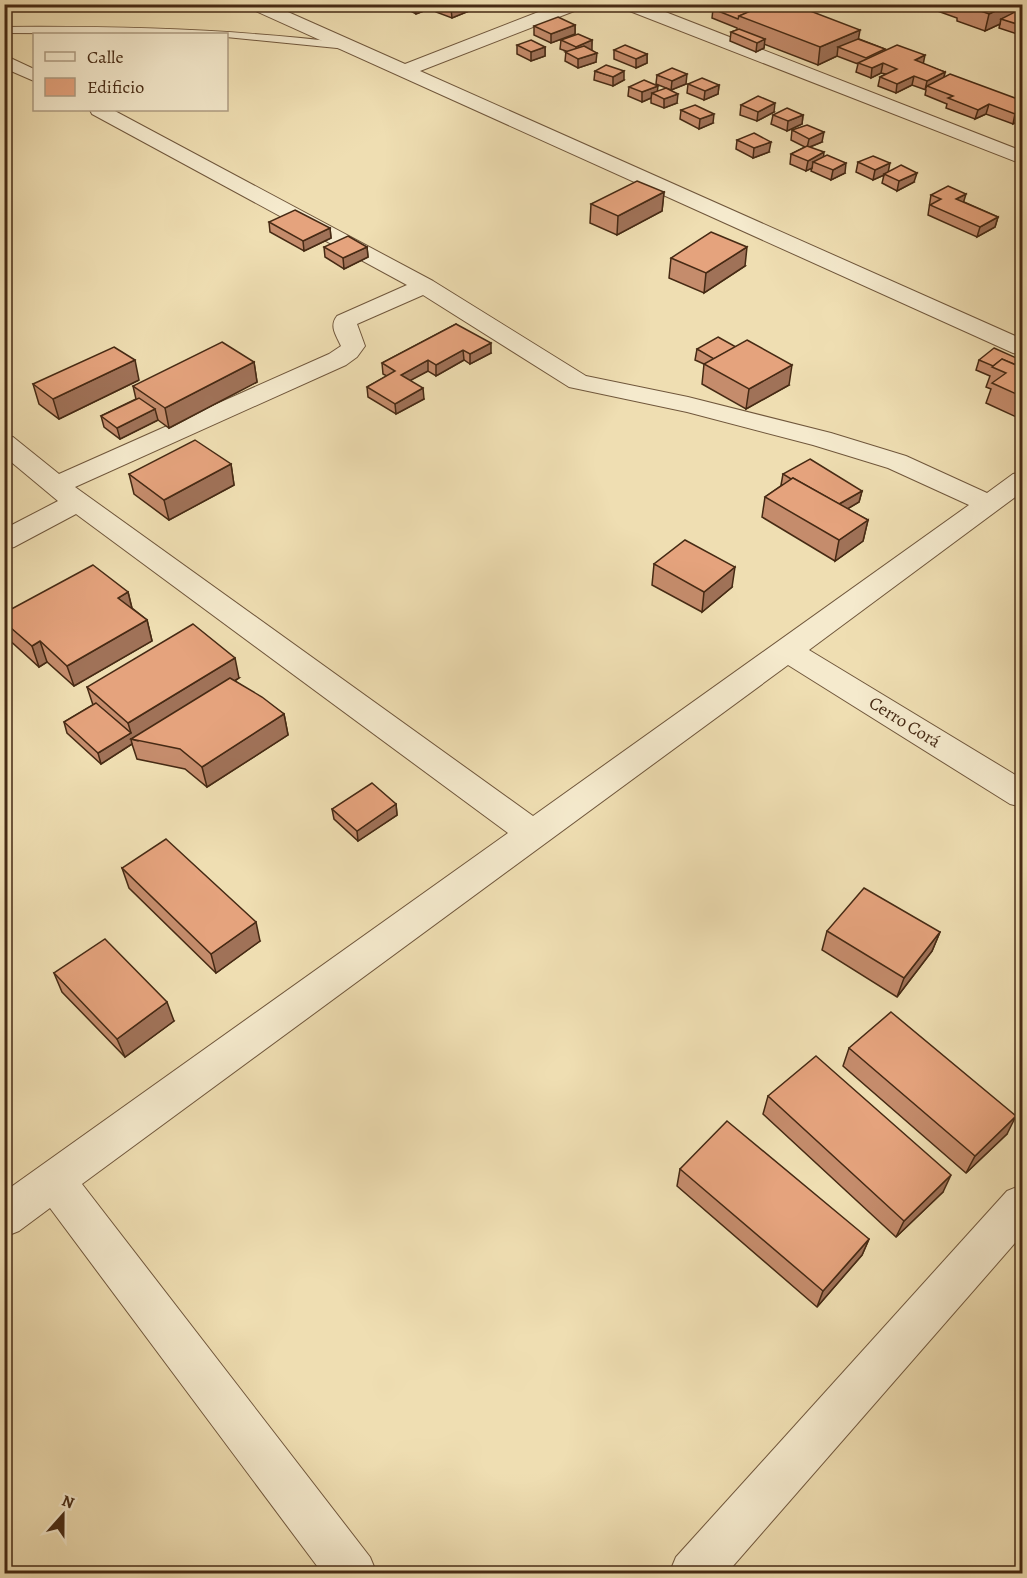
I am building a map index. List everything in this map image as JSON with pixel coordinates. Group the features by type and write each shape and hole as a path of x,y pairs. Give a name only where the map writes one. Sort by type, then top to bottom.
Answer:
{"street":[{"path":"255,4 1023,348"},
{"path":"404,71 576,4"},
{"path":"628,4 1023,158"},
{"path":"4,60 33,75"},
{"path":"101,111 425,286 578,382 688,405 822,439 897,462 989,504"},
{"path":"4,541 67,494 218,415 310,370 347,356 353,346 345,329 345,321 425,286"},
{"path":"4,443 67,494 534,834"},
{"path":"9,1205 55,1181 1023,480"},
{"name":"Cerro Corá","path":"787,650 1023,795"},
{"path":"55,1181 353,1574"},
{"path":"693,1574 1023,1205"}],"lane":[{"path":"4,30 211,33"},
{"path":"228,34 274,36 347,46"}],"building":[{"path":"439,4 463,4 451,9"},
{"path":"726,4 767,5 739,16 738,19 713,9"},
{"path":"767,4 792,4 860,30 820,47 739,16"},
{"path":"945,4 960,4 959,9"},
{"path":"961,4 1010,4 989,14"},
{"path":"1023,8 1023,26 1001,19"},
{"path":"558,17 575,25 551,34 534,26"},
{"path":"739,29 765,39 757,43 731,32"},
{"path":"578,34 592,40 576,47 561,40"},
{"path":"858,39 885,49 866,58 838,47"},
{"path":"531,40 545,47 531,52 517,45"},
{"path":"625,45 647,54 636,59 614,50"},
{"path":"897,45 925,55 915,60 945,72 927,81 914,76 897,84 880,77 897,69 883,63 872,68 858,63"},
{"path":"584,46 597,53 578,59 565,52"},
{"path":"606,65 624,71 613,77 595,71"},
{"path":"672,68 687,74 672,81 657,75"},
{"path":"950,74 1023,101 1023,111 1015,114 989,104 978,110 948,98 953,96 927,86"},
{"path":"702,78 719,85 705,91 688,84"},
{"path":"644,80 658,86 642,92 629,87"},
{"path":"666,88 678,94 664,99 652,93"},
{"path":"758,96 775,103 758,112 741,105"},
{"path":"695,105 714,114 700,119 681,110"},
{"path":"787,108 803,115 788,121 773,115"},
{"path":"807,125 824,132 809,139 792,130"},
{"path":"754,133 771,142 754,148 737,140"},
{"path":"807,146 824,152 808,161 791,154"},
{"path":"827,155 846,163 833,170 813,162"},
{"path":"873,156 890,163 875,170 858,162"},
{"path":"901,165 917,173 899,181 884,174"},
{"path":"637,181 664,192 618,216 591,204"},
{"path":"948,186 966,194 956,199 998,217 980,227 930,205 941,199 931,195"},
{"path":"295,210 330,228 303,241 269,222"},
{"path":"711,232 747,247 706,273 671,258"},
{"path":"348,236 367,247 343,258 324,247"},
{"path":"456,324 491,343 470,354 463,350 436,365 428,360 401,375 423,388 395,404 367,387 395,371 382,363"},
{"path":"718,337 736,347 714,359 697,349"},
{"path":"747,340 792,365 749,389 704,364"},
{"path":"222,342 254,362 165,408 133,386"},
{"path":"114,347 135,360 53,399 33,384"},
{"path":"994,348 1023,361 1023,368 1002,359 993,366 979,360"},
{"path":"1002,359 1023,368 1023,397 992,383 1006,373 992,367"},
{"path":"139,398 155,409 117,428 101,416"},
{"path":"195,440 231,464 164,500 129,474"},
{"path":"810,459 862,491 839,504 783,474"},
{"path":"793,478 868,520 839,540 765,497"},
{"path":"685,540 735,567 704,592 654,564"},
{"path":"93,565 128,592 118,598 147,620 67,666 40,641 32,646 4,622 4,613"},
{"path":"193,624 235,658 128,723 87,687"},
{"path":"230,678 262,697 284,714 202,767 180,749 131,739"},
{"path":"96,703 131,733 98,753 64,722"},
{"path":"372,783 396,804 357,831 332,809"},
{"path":"166,839 256,922 211,954 122,868"},
{"path":"864,888 940,932 904,978 827,931"},
{"path":"105,939 167,1002 117,1039 54,973"},
{"path":"891,1012 1016,1116 975,1156 849,1048"},
{"path":"816,1056 951,1175 904,1221 768,1096"},
{"path":"727,1121 869,1239 823,1291 680,1169"}]}
